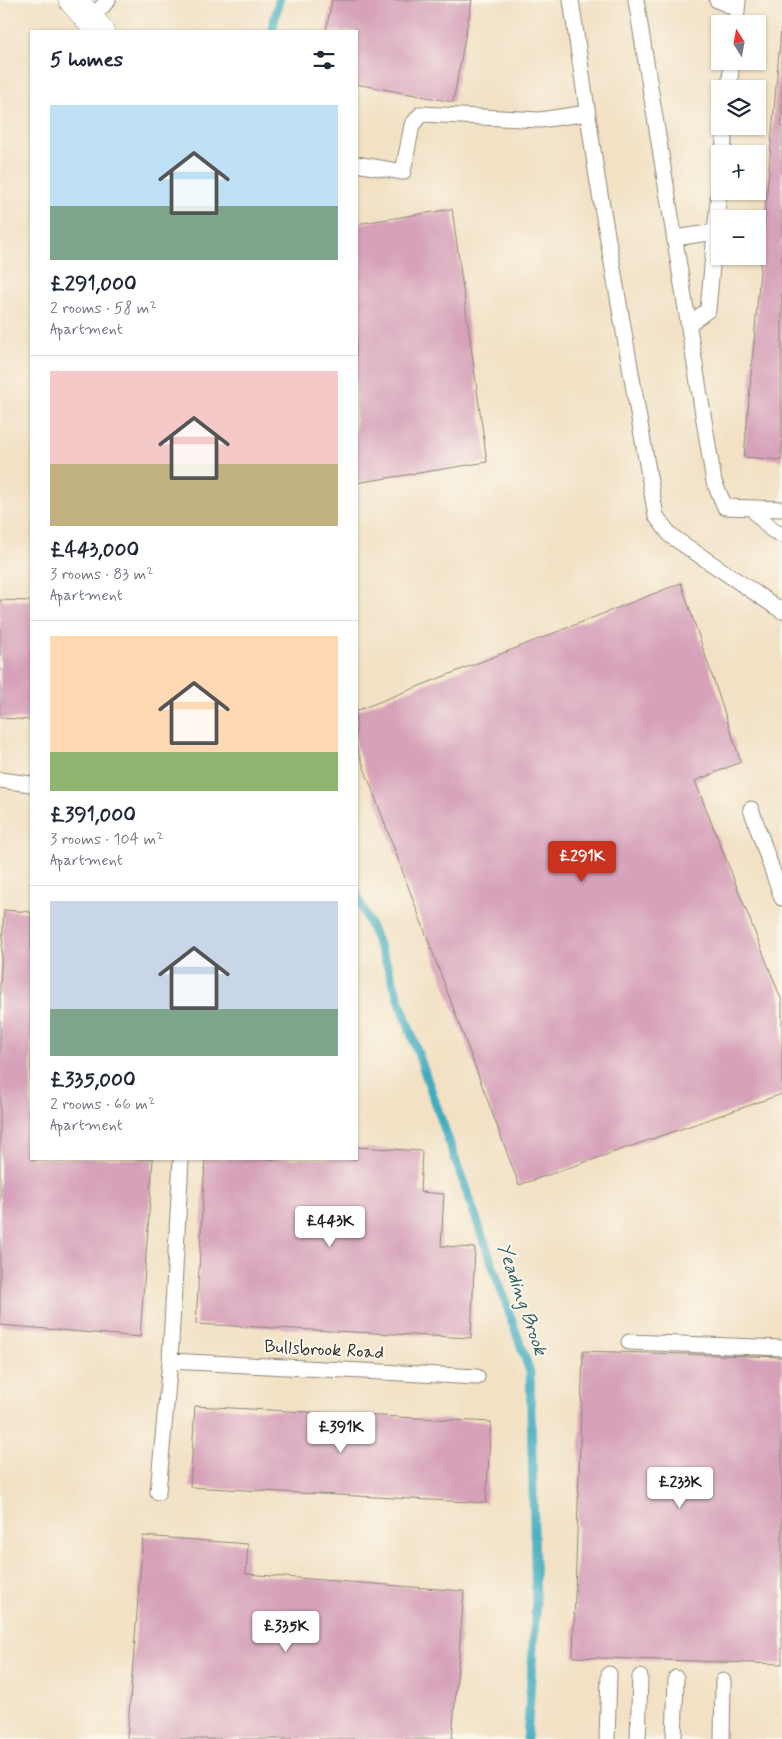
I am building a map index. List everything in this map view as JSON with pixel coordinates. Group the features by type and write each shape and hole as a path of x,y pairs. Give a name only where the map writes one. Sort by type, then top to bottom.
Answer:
{"lane":[{"path":"88,17 108,0"},
{"path":"571,0 597,177 656,516 671,536 782,611"},
{"path":"636,0 714,482 725,507 782,510"},
{"path":"717,0 737,11"},
{"path":"358,164 403,172 412,125 421,114 540,120 587,113"},
{"path":"675,238 711,233"},
{"path":"689,324 708,310 712,265"},
{"path":"751,508 772,530 782,536"},
{"path":"0,780 30,784"},
{"path":"751,809 782,898"},
{"path":"158,1492 170,1361 181,1160"},
{"path":"629,1342 782,1348"},
{"name":"Bullsbrook Road","path":"170,1361 476,1377"},
{"path":"607,1739 609,1674"},
{"path":"638,1739 640,1677"},
{"path":"674,1739 676,1678"},
{"path":"722,1739 723,1681"}],"building":[{"path":"332,0 472,0 453,102 358,84 358,30 326,30"},
{"path":"782,29 782,460 744,457 761,265 766,265 765,210"},
{"path":"452,209 487,462 358,483 358,224"},
{"path":"681,583 741,762 695,781 782,1001 782,1094 519,1185 358,751 358,710"},
{"path":"0,600 30,601 30,720 0,718"},
{"path":"4,910 30,912 30,1160 153,1160 140,1337 0,1325 0,984"},
{"path":"358,1147 422,1151 420,1192 444,1194 441,1246 475,1248 471,1338 196,1324 205,1160 358,1160"},
{"path":"583,1351 782,1357 782,1664 573,1657"},
{"path":"195,1406 491,1422 486,1503 190,1487"},
{"path":"143,1536 248,1544 246,1574 464,1591 452,1739 127,1739"}],"waterway":[{"name":"Yeading Brook","path":"272,30 279,0"},
{"name":"Yeading Brook","path":"358,898 386,962 530,1372 536,1603 527,1739"}]}
